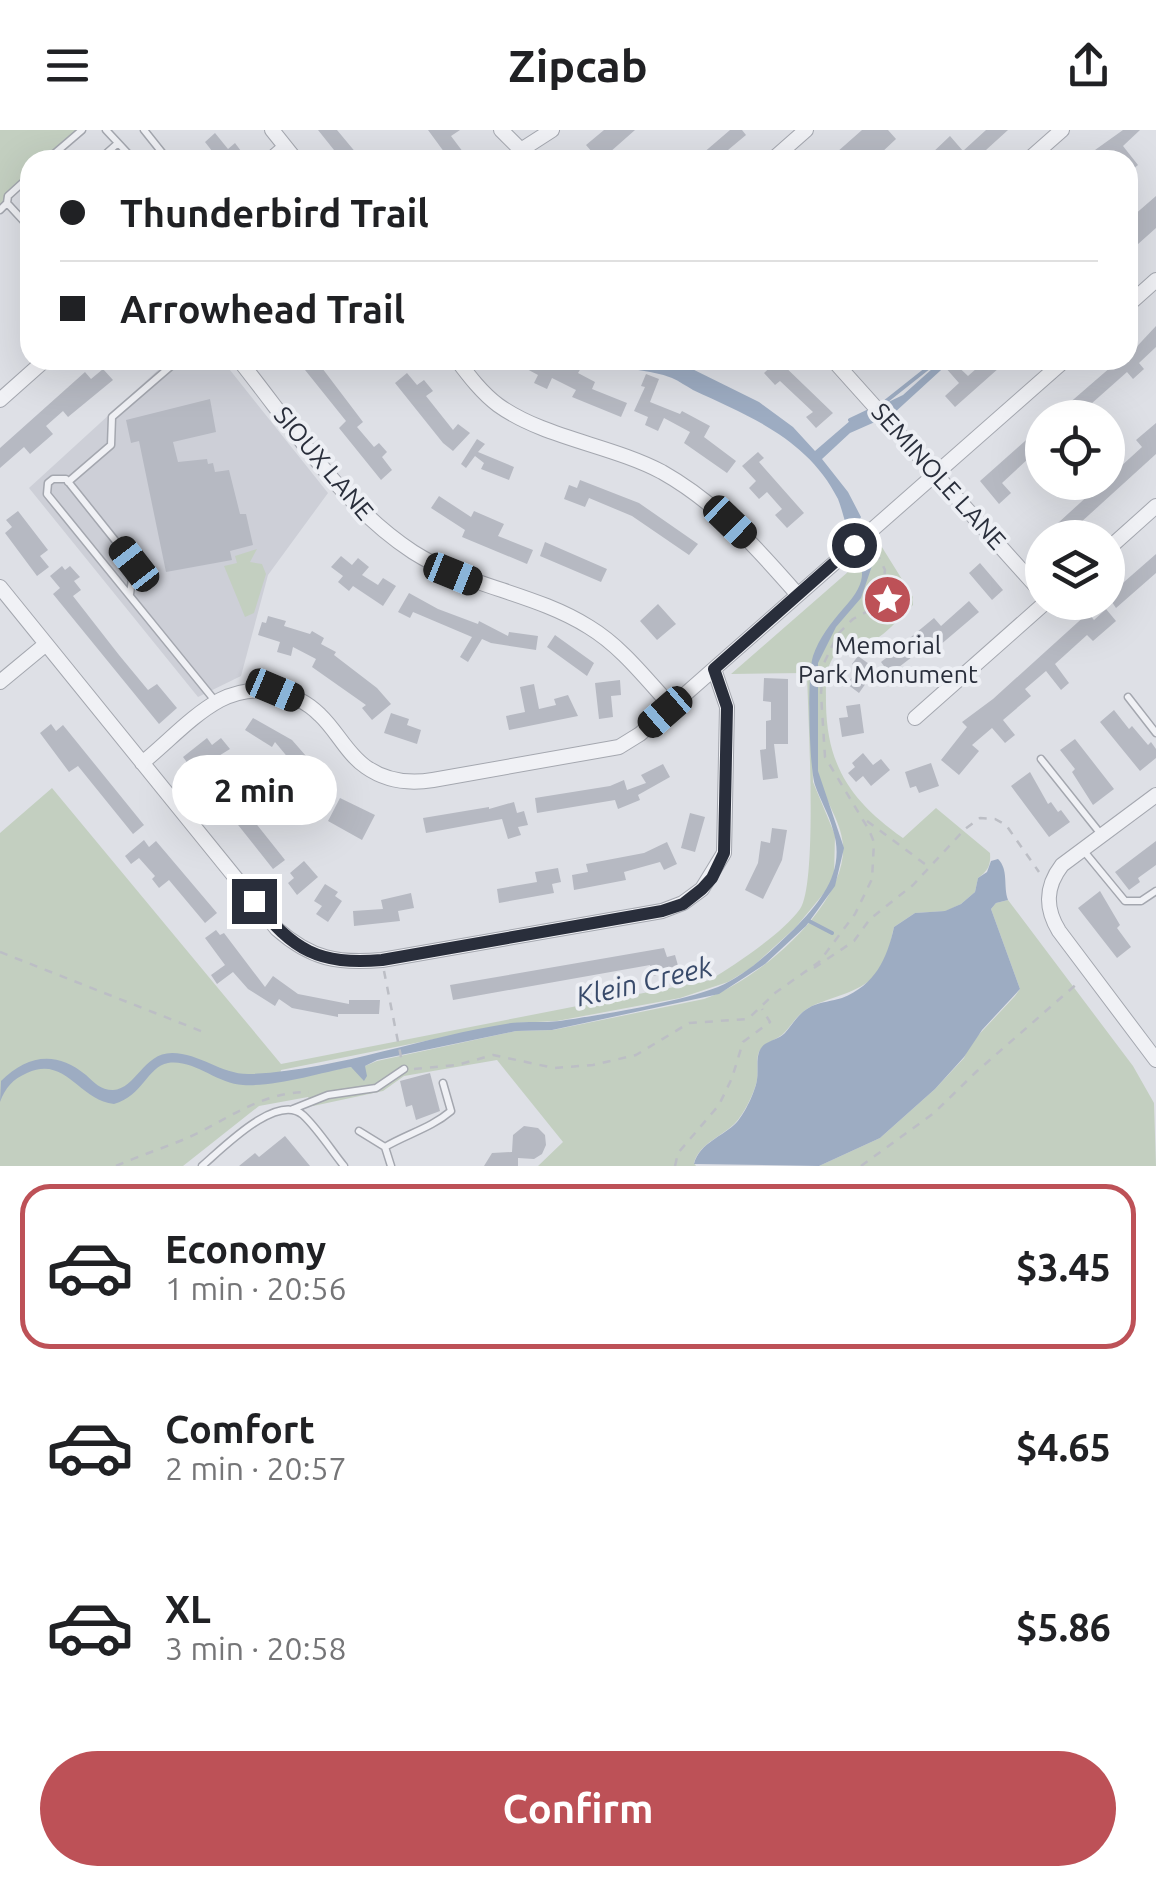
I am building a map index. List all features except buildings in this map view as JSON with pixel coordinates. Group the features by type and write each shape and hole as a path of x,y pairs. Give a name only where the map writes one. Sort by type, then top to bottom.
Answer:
{"street":[{"path":"272,130 289,150"},
{"path":"501,130 518,150"},
{"path":"527,150 552,130"},
{"path":"783,150 806,130"},
{"path":"1039,150 1062,130"},
{"path":"281,150 286,146"},
{"path":"0,400 34,370"},
{"name":"SIOUX LANE","path":"247,370 344,491 380,528 453,574 548,607 592,628 624,655 672,706"},
{"path":"464,370 478,387 513,414 635,459 689,489 730,522 798,595"},
{"name":"SEMINOLE LANE","path":"842,370 1025,574"},
{"path":"142,764 217,702 238,693 275,690 320,715 368,768 393,780 415,782 619,747 640,734 798,595 864,543 1054,370"},
{"path":"1125,534 1156,506"},
{"path":"0,587 288,939 316,955 345,963 382,960 662,911 692,898 712,878 726,844 727,707 714,669"},
{"path":"915,718 1026,620"},
{"path":"0,682 46,644"},
{"path":"1156,796 1082,849 1055,875 1048,899 1051,918 1156,1060"}],"lane":[{"path":"59,150 82,130"},
{"path":"106,130 125,150"},
{"path":"144,130 160,150"},
{"path":"110,150 118,143"},
{"path":"0,210 20,185"},
{"path":"7,202 20,217"},
{"path":"68,482 110,445 112,417 166,370"},
{"path":"130,594 134,564 68,482 54,478 48,483 47,494 217,702"},
{"path":"1128,697 1156,733"},
{"path":"1040,759 1100,834"},
{"path":"1082,849 1125,901 1141,900 1156,891"},
{"path":"202,1166 266,1114 385,1084 403,1065"},
{"path":"385,1147 435,1124 451,1111 443,1083"},
{"path":"293,1109 302,1114 344,1166"},
{"path":"359,1131 385,1147 391,1166"}],"path":[{"path":"808,971 820,962 856,914 872,879 874,842 864,818 825,757 822,674 826,656 842,628 872,609 884,588 886,570 864,543"},
{"path":"382,960 403,1065 457,1066 493,1055 554,1068 593,1065 636,1055 689,1024 742,1021 761,1008 774,992 854,941 878,910 913,886 973,822 988,817 1001,822 1039,872"},
{"path":"864,818 930,868"},
{"path":"0,952 206,1033"},
{"path":"861,1166 934,1114 1079,982"},
{"path":"675,1166 678,1153 720,1105 743,1042 770,1022 761,1008"},
{"path":"116,1166 201,1132 262,1100 301,1092 334,1094"}],"shaded area":[{"path":"158,370 230,370 328,493 268,575 241,676 198,697 29,488"}],"green space":[{"path":"0,130 83,130 60,150 20,150 20,186 8,196 0,212"},
{"path":"880,544 913,597 913,605 879,637 841,648 830,664 826,704 837,765 856,796 903,838 936,808 990,853 990,861 978,878 975,892 961,904 946,911 915,913 894,927 884,964 869,981 807,1009 782,1035 760,1050 756,1085 746,1107 731,1127 701,1150 696,1166 538,1166 563,1142 497,1060 404,1076 383,1091 313,1106 308,1097 259,1106 183,1166 0,1166 0,833 52,788 281,1064 710,980 782,928 800,909 809,867 807,673 731,674","holes":["810,677 816,679 816,761 820,782 842,835 840,868 814,916 772,959 704,999 553,1030 516,1031 377,1061 365,1066 365,1074 351,1067 279,1079 281,1070 515,1023 557,1021 680,998 728,982 751,968 796,927 834,877 835,835 813,782"]},
{"path":"257,549 250,562 262,564 266,574 254,613 245,617 224,566 237,563 235,556"},
{"path":"1008,900 1133,1066 1154,1103 1156,1166 819,1166 880,1138 935,1089 1020,989 991,909"}],"water":[{"path":"640,370 694,370 759,402 793,427 815,451 851,420 903,395 931,370 941,370 893,414 850,433 822,459 848,492 861,517 858,523 874,560 861,598 836,627 818,663 818,771 844,848 835,886 806,926 765,964 719,994 552,1030 516,1031 377,1060 365,1066 364,1081 351,1067 283,1082 243,1085 187,1065 168,1063 155,1070 132,1095 114,1104 91,1095 62,1074 40,1069 14,1081 0,1102 1,1081 21,1066 42,1059 64,1062 101,1087 113,1090 128,1084 154,1059 172,1053 240,1073 283,1071 478,1029 517,1022 560,1021 682,998 739,976 814,907 834,872 836,845 813,775 811,666 822,637 858,588 860,563 838,499 811,460 756,420 655,373"},
{"path":"998,859 1004,868 1008,900 991,909 1020,989 935,1089 880,1138 819,1166 694,1164 701,1150 743,1113 756,1085 762,1047 783,1035 807,1009 842,998 863,986 878,970 894,927 915,913 945,911 961,904 975,892 978,878 987,872 991,861"}],"waterway":[{"path":"885,402 925,370"},
{"path":"850,420 869,411"},
{"path":"809,921 832,933"}],"place":[{"name":"Memorial Park Monument","path":"888,599"}],"route":[{"path":"254,901 276,929 301,948 345,963 382,960 662,911 683,904 712,878 726,844 727,707 714,669 854,545"}],"water label":[{"name":"Klein Creek","path":"644,981"}]}
